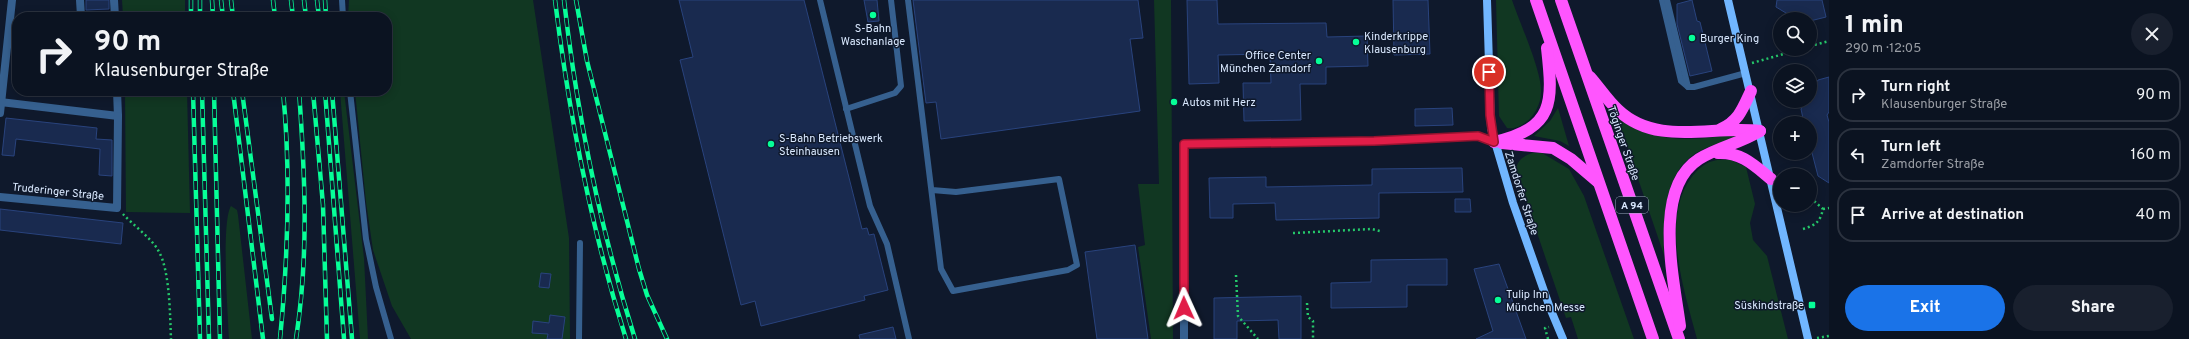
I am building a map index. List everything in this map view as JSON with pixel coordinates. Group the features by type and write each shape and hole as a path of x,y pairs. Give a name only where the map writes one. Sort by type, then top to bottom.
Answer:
{"highway":[{"name":"A 94","path":"1536,0 1653,339"},
{"name":"Töginger Straße","path":"1560,0 1681,339"},
{"path":"1494,142 1525,132 1538,124 1549,106 1550,80 1545,26"},
{"path":"1585,71 1618,109 1633,121 1657,130 1686,133 1742,129 1760,130"},
{"path":"1716,131 1731,124 1739,117 1751,91"},
{"path":"1681,339 1671,252 1670,218 1676,190 1686,173 1698,159 1745,140 1760,130"},
{"path":"1494,142 1553,148 1571,159 1599,183"},
{"path":"1711,153 1729,152 1743,156 1771,179"}],"street":[{"path":"0,113 12,0"},
{"path":"80,0 81,12"},
{"path":"114,0 115,12"},
{"name":"Zamdorfer Straße","path":"1487,0 1490,115 1494,142 1550,308 1563,339"},
{"path":"1728,0 1751,91 1808,339"},
{"name":"Truderinger Straße","path":"0,197 117,208 117,96"},
{"path":"1,102 118,116"},
{"path":"1184,339 1184,144 1374,141 1478,136 1494,142"}],"lane":[{"path":"342,0 342,12"},
{"path":"820,0 870,206 887,244 909,339"},
{"path":"846,109 895,93 901,86 891,0"},
{"path":"908,0 941,269 953,291 1068,270 1077,265 1059,179 956,192 932,190"},
{"path":"1662,0 1681,81 1688,87 1694,87 1746,73"},
{"path":"1667,0 1688,87"},
{"path":"351,96 366,239 376,287 392,339"},
{"path":"579,339 580,243"}],"path":[{"path":"1817,44 1829,41"},
{"path":"1744,64 1774,56"},
{"path":"1817,204 1823,209"},
{"path":"117,208 158,250 164,264 169,300 171,339"},
{"path":"1823,209 1829,208"},
{"path":"1803,229 1814,226 1821,219 1823,209"},
{"path":"1293,233 1372,230 1380,232"},
{"path":"1236,275 1238,316 1258,339"},
{"path":"1307,303 1308,317 1313,321 1313,339"},
{"path":"1815,339 1829,336"}],"green space":[{"path":"122,0 185,0 185,12 123,12"},
{"path":"349,0 533,0 569,238 570,339 411,339 392,306 373,250 366,202 355,96 392,96 392,12 348,12"},
{"path":"1154,0 1171,0 1173,339 1151,339 1138,247 1145,245 1138,184 1159,184"},
{"path":"1496,0 1512,0 1535,61 1541,84 1540,101 1534,113 1524,124 1512,128 1507,128 1499,116"},
{"path":"125,96 187,96 190,213 126,212"},
{"path":"340,96 345,96 364,258 368,339 360,339"},
{"path":"1558,108 1569,146 1560,141 1534,136 1550,121"},
{"path":"1617,117 1631,126 1660,136 1691,139 1739,133 1740,137 1712,145 1696,153 1685,162 1677,173 1667,199 1664,228 1664,255"},
{"path":"1532,153 1542,153 1569,169 1584,196 1634,339 1578,339 1571,317 1566,318 1516,171 1521,159"},
{"path":"1715,160 1731,160 1746,167 1755,204 1750,223 1753,240 1767,256 1788,339 1697,339 1678,257 1676,235 1677,214 1682,195 1691,178 1703,165"},
{"path":"231,206 237,210 238,215 252,339 229,339 226,230"}],"building":[{"path":"86,0 109,0 109,9 86,10"},
{"name":"S-Bahn Betriebswerk Steinhausen","path":"679,0 804,0 862,229 867,228 869,235 874,234 888,290 864,296 865,300 761,326 755,301 741,305 680,60 693,57"},
{"name":"S-Bahn Waschanlage","path":"864,0 877,0 879,21 868,22"},
{"path":"913,0 1138,0 1143,38 1130,39 1140,111 941,139 936,102 926,103"},
{"name":"Office Center München Zamdorf","path":"1187,0 1217,0 1218,24 1326,23 1327,37 1367,36 1368,66 1326,67 1326,84 1300,84 1301,120 1244,121 1243,83 1271,83 1270,54 1218,55 1219,83 1189,84"},
{"path":"1393,0 1428,0 1430,54 1394,55"},
{"name":"Burger King","path":"1692,0 1697,21 1700,22 1712,71 1690,76 1677,24 1677,4"},
{"path":"1777,0 1822,0 1826,17 1817,19 1817,12 1784,12 1776,7"},
{"path":"1829,77 1829,112 1827,115 1829,122 1829,183 1818,176 1814,160 1817,160 1817,116 1802,116 1801,109 1817,108 1818,80"},
{"path":"1452,108 1453,125 1415,126 1415,109"},
{"path":"6,118 97,128 96,139 112,140 112,176 99,175 100,149 16,139 14,156 2,155"},
{"path":"1462,168 1463,192 1379,193 1379,218 1276,220 1275,203 1233,204 1233,218 1210,218 1209,178 1266,177 1266,187 1372,185 1372,169"},
{"path":"1455,199 1470,199 1471,212 1455,212"},
{"path":"0,209 123,223 121,244 0,230"},
{"path":"1135,245 1148,339 1097,339 1085,252"},
{"path":"1447,259 1447,285 1407,285 1407,307 1331,308 1331,283 1371,282 1371,260"},
{"name":"Tulip Inn München Messe","path":"1499,264 1526,339 1476,339 1493,331 1474,269"},
{"path":"541,273 551,274 549,288 539,287"},
{"path":"1301,296 1301,339 1279,339 1278,320 1237,321 1237,339 1214,339 1214,298"},
{"path":"550,315 565,317 562,339 547,339 548,334 532,333 533,321 549,323"},
{"path":"893,327 896,339 860,339 859,335"}],"railway":[{"path":"191,0 191,12"},
{"path":"200,0 200,12"},
{"path":"212,0 213,12"},
{"path":"221,0 222,12"},
{"path":"231,0 232,12"},
{"path":"273,0 274,12"},
{"path":"291,0 292,12"},
{"path":"304,0 305,12"},
{"path":"317,0 318,12"},
{"path":"325,0 326,12"},
{"path":"555,0 574,129 602,255 626,339"},
{"path":"564,0 569,43 591,171 611,255 635,339"},
{"path":"576,0 587,61 639,269 647,295 667,339"},
{"path":"193,96 200,339"},
{"path":"202,96 209,339"},
{"path":"214,96 220,339"},
{"path":"234,96 263,339"},
{"path":"243,96 272,319"},
{"path":"280,339 288,215 287,153 283,96"},
{"path":"296,339 303,277 305,215 299,96"},
{"path":"313,96 323,205 327,339"},
{"path":"325,96 344,339"},
{"path":"332,96 352,339"}],"place":[{"name":"S-Bahn Waschanlage","path":"873,15"},
{"name":"Burger King","path":"1692,38"},
{"name":"Kinderkrippe Klausenburg","path":"1356,42"},
{"name":"Office Center München Zamdorf","path":"1319,61"},
{"name":"Autos mit Herz","path":"1174,102"},
{"name":"S-Bahn Betriebswerk Steinhausen","path":"771,144"},
{"name":"Tulip Inn München Messe","path":"1498,300"},
{"name":"Süskindstraße","path":"1812,305"}],"route":[{"path":"1184,308 1184,144 1374,141 1478,136 1494,142 1490,115 1489,72"}]}
